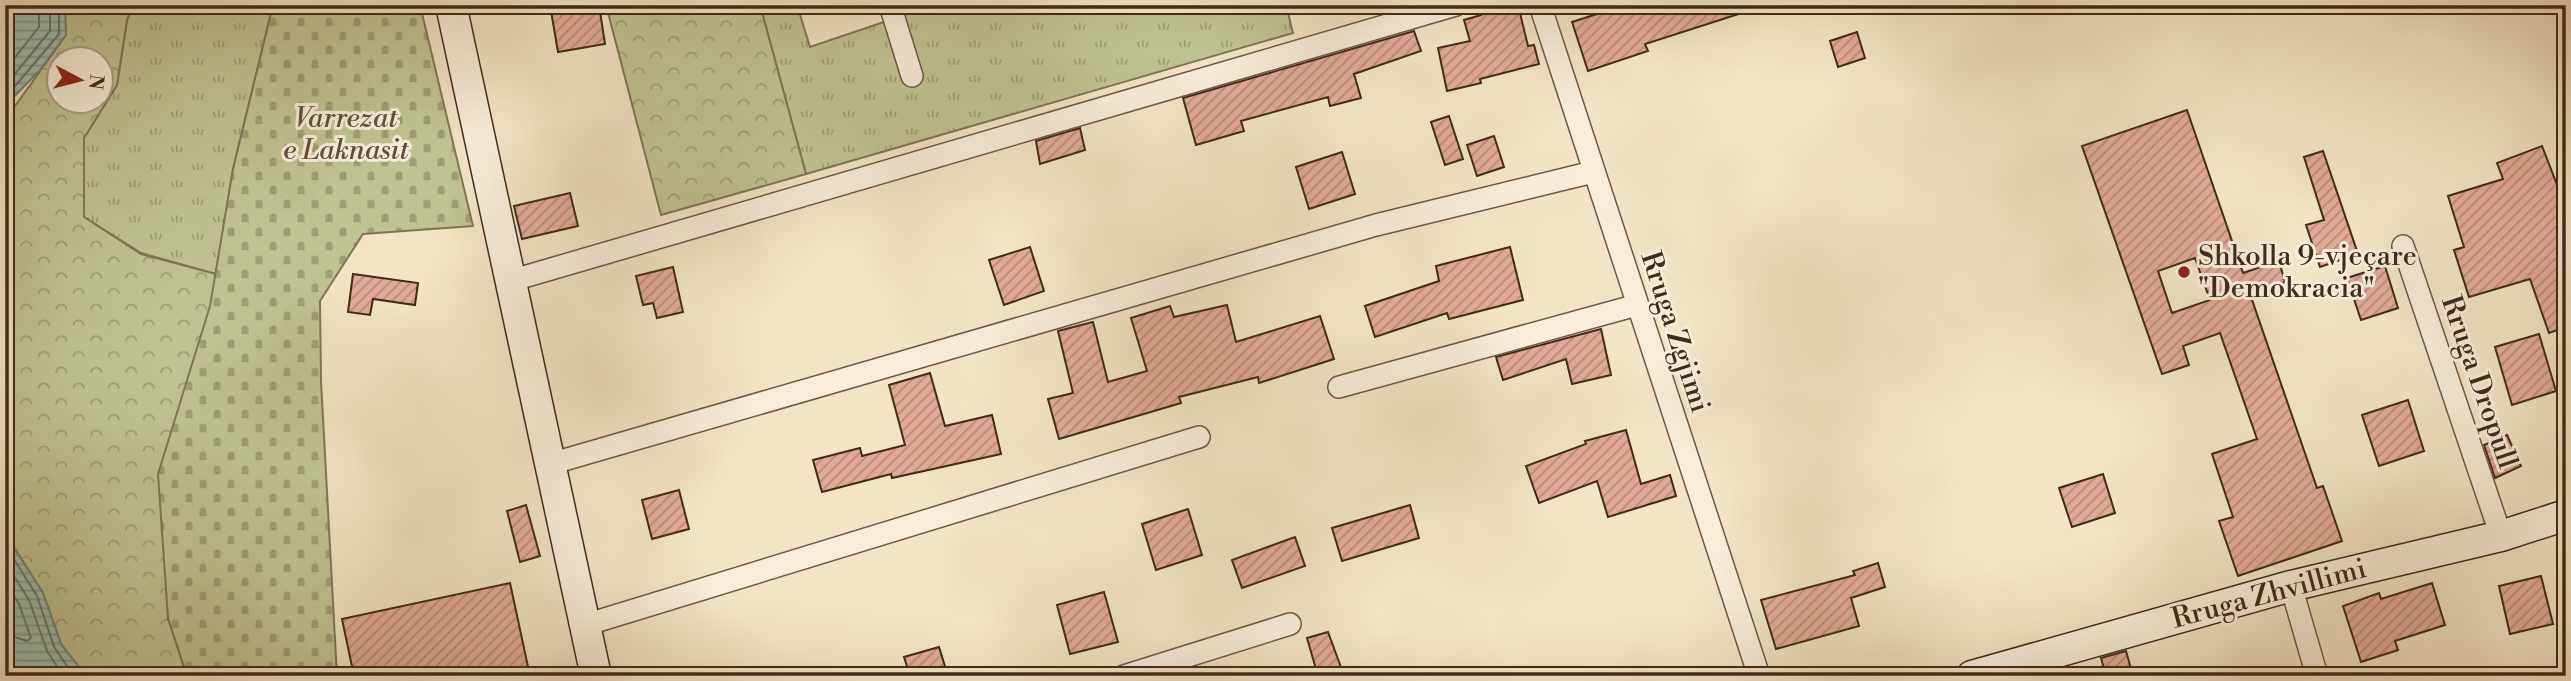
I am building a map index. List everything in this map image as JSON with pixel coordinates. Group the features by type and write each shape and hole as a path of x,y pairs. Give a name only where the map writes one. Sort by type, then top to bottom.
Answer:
{"street":[{"path":"451,5 596,676"},
{"path":"890,5 912,76"},
{"path":"510,281 1456,5"},
{"name":"Rruga Zgjimi","path":"1540,5 1759,676"},
{"path":"550,464 1376,225 1593,172"},
{"name":"Rruga Dropull","path":"2403,246 2501,536"},
{"path":"1339,387 1637,305"},
{"path":"585,625 1199,437"},
{"name":"Rruga Zhvillimi","path":"1972,676 2291,586 2501,536 2566,515"},
{"path":"2291,586 2316,676"},
{"path":"1124,676 1290,624"}],"green space":[{"path":"65,5 133,5 127,20 116,87 116,46 58,46 66,35"},
{"path":"133,5 273,5 233,169 216,274 141,253 84,217 84,138 98,116 116,116 116,87 127,20"},
{"name":"Varrezat e Laknasit","path":"273,5 420,5 473,226 363,234 320,301 321,381 337,676 187,676 168,618 158,474 210,306 233,169"},
{"path":"606,5 760,5 806,174 661,215"},
{"path":"760,5 797,5 810,47 934,5 1286,5 1293,33 806,174"},
{"path":"46,63 46,116 98,116 84,138 84,217 141,254 216,274 168,618 187,676 86,676 61,644 43,593 5,533 5,120"}],"water":[{"path":"5,5 65,5 66,35 58,46 46,46 46,62 5,106"},
{"path":"5,534 43,593 61,644 86,676 15,674 5,654"}],"building":[{"path":"550,5 599,5 605,44 558,52"},
{"path":"1518,5 1528,46 1534,45 1539,64 1480,79 1481,83 1447,91 1438,48 1470,41 1464,20 1481,15 1479,8"},
{"path":"1625,5 1750,5 1751,10 1645,44 1648,51 1588,71 1572,22"},
{"path":"1414,31 1421,51 1354,74 1361,98 1330,106 1328,97 1241,121 1244,131 1196,145 1183,98"},
{"path":"1857,32 1865,58 1838,67 1830,41"},
{"path":"2187,110 2243,273 2279,261 2285,282 2250,294 2317,488 2323,486 2342,541 2238,576 2219,521 2233,517 2212,454 2257,439 2220,333 2183,346 2189,365 2162,374 2082,146","holes":["2195,258 2210,300 2172,313 2158,271"]},
{"path":"1449,116 1463,159 1445,165 1431,122"},
{"path":"1080,128 1085,150 1040,164 1036,141"},
{"path":"1494,136 1504,167 1477,176 1467,145"},
{"path":"2542,146 2566,208 2566,327 2549,333 2530,279 2469,297 2454,250 2464,247 2448,196 2503,179 2497,163"},
{"path":"2323,151 2358,254 2320,267 2306,225 2324,220 2304,157"},
{"path":"1342,152 1355,194 1309,209 1296,167"},
{"path":"570,193 578,226 522,239 514,206"},
{"path":"1030,247 1044,291 1004,305 989,260"},
{"path":"1510,247 1523,300 1449,319 1447,313 1375,337 1365,306 1439,281 1436,266"},
{"path":"2385,266 2398,308 2361,320 2347,278"},
{"path":"673,267 683,312 657,318 653,303 643,305 636,276"},
{"path":"353,274 418,283 415,305 373,299 370,315 348,312"},
{"path":"1227,305 1236,342 1320,316 1334,359 1259,383 1258,377 1179,397 1181,403 1059,439 1048,399 1073,393 1058,331 1093,322 1108,382 1147,371 1131,318 1170,306 1174,317"},
{"path":"1601,329 1611,375 1572,384 1566,359 1503,380 1496,357"},
{"path":"2539,334 2556,391 2512,405 2495,347"},
{"path":"930,373 945,426 992,415 1001,454 892,478 891,474 822,492 813,460 860,448 862,456 905,445 889,385"},
{"path":"2408,400 2424,451 2379,466 2362,415"},
{"path":"1626,430 1641,484 1670,475 1676,496 1608,517 1597,481 1539,503 1526,466 1586,444 1585,441"},
{"path":"2507,435 2521,466 2495,478 2484,445"},
{"path":"2103,474 2115,513 2072,527 2059,488"},
{"path":"679,490 689,529 652,539 642,500"},
{"path":"526,505 540,556 520,562 507,511"},
{"path":"1410,505 1419,538 1342,561 1332,528"},
{"path":"1188,509 1202,555 1156,570 1142,524"},
{"path":"1295,537 1305,566 1242,588 1232,560"},
{"path":"1878,563 1885,587 1851,598 1859,626 1776,649 1761,600 1855,575 1853,571"},
{"path":"2541,576 2553,624 2510,634 2499,586"},
{"path":"510,583 530,676 354,676 342,619"},
{"path":"2432,583 2445,625 2395,641 2398,650 2361,662 2343,606 2379,593 2381,599"},
{"path":"1104,592 1118,642 1070,654 1057,605"},
{"path":"1328,632 1342,670 1318,676 1307,638"},
{"path":"939,647 948,676 910,676 904,657"},
{"path":"2126,651 2133,676 2106,676 2101,658"}],"place":[{"name":"Shkolla 9-vjeçare \"Demokracia\"","path":"2184,272"}]}
